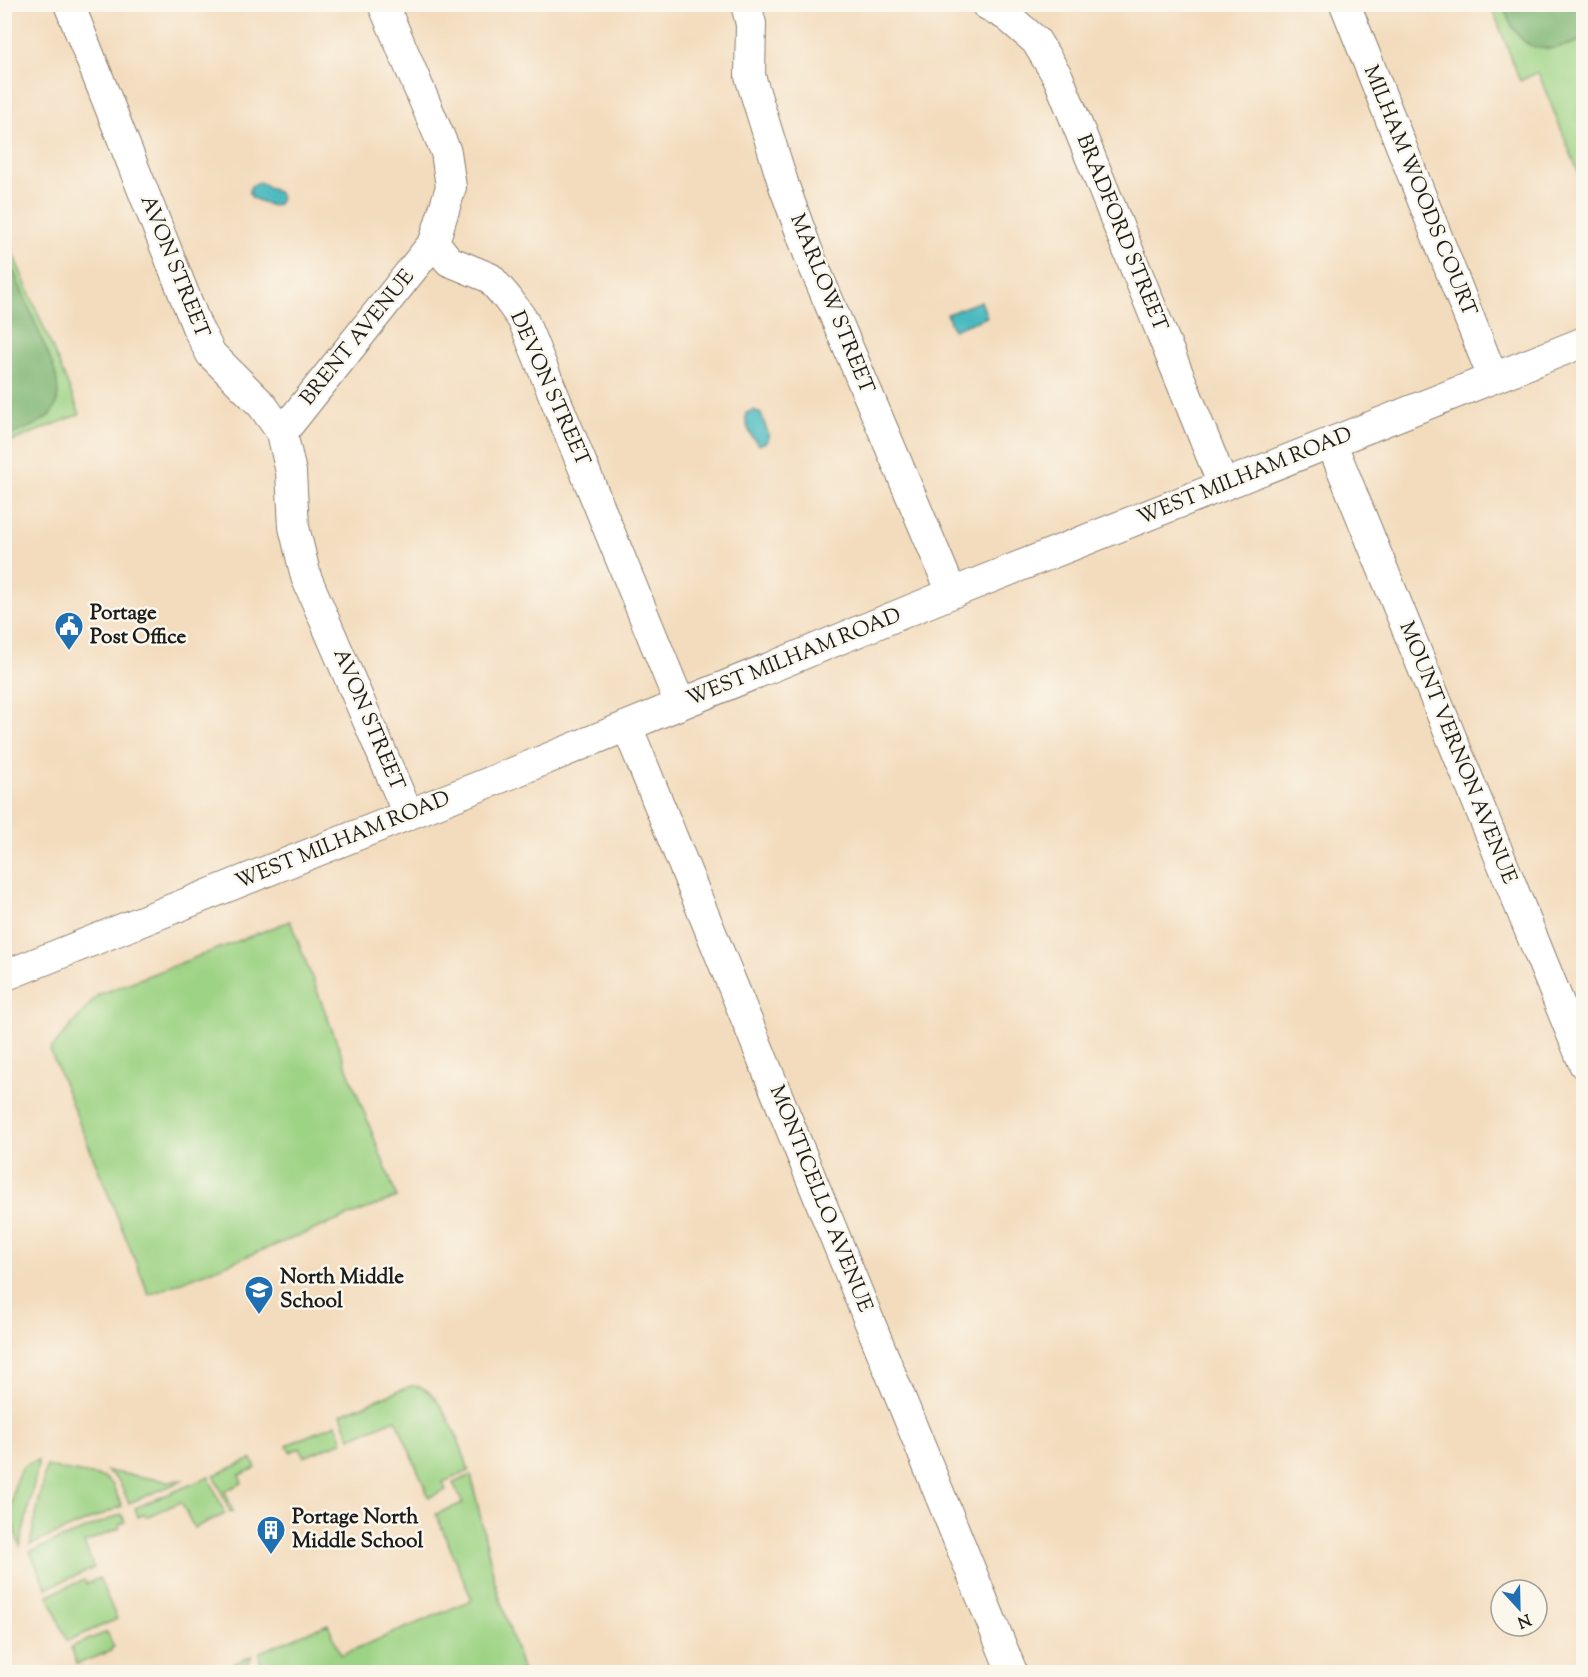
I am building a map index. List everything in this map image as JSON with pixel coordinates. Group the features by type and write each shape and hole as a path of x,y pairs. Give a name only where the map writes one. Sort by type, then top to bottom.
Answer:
{"street":[{"name":"AVON STREET","path":"69,4 197,327 211,354 262,405 282,433 291,472 294,527 306,577 408,814"},
{"path":"383,4 446,152 451,187 434,242"},
{"name":"MARLOW STREET","path":"746,4 751,24 750,76 784,186 809,255 952,593"},
{"name":"BRADFORD STREET","path":"986,4 1007,16 1036,41 1058,77 1223,485"},
{"name":"MILHAM WOODS COURT","path":"1345,4 1493,378"},
{"name":"BRENT AVENUE","path":"282,433 434,242"},
{"name":"DEVON STREET","path":"434,242 449,261 490,278 523,320 680,704"},
{"name":"WEST MILHAM ROAD","path":"4,976 952,593 1584,342"},
{"name":"MOUNT VERNON AVENUE","path":"1331,442 1584,1064"},
{"name":"MONTICELLO AVENUE","path":"627,726 1012,1672"}],"green space":[{"path":"1491,5 1583,5 1583,184 1538,72 1520,81"},
{"path":"1503,5 1583,5 1583,40 1554,48 1532,46 1516,33"},
{"path":"4,232 80,414 5,444 4,444"},
{"path":"4,248 53,366 58,396 50,414 42,421 5,437"},
{"path":"290,921 397,1197 149,1295 50,1050 98,995"},
{"path":"411,1386 428,1391 444,1411 457,1437 469,1471 443,1482 446,1490 429,1497 396,1419 350,1438 341,1414"},
{"path":"336,1424 343,1441 304,1457 300,1448 290,1452 287,1445"},
{"path":"252,1459 256,1468 239,1475 242,1483 225,1491 233,1511 230,1512 214,1475"},
{"path":"38,1460 20,1546 11,1517 14,1488 24,1466"},
{"path":"46,1466 105,1478 112,1484 122,1506 30,1545"},
{"path":"107,1471 166,1481 184,1480 129,1503 119,1481"},
{"path":"471,1475 495,1582 523,1672 255,1672 260,1663 260,1652 328,1624 341,1655 472,1600 436,1514 463,1503 453,1483"},
{"path":"209,1477 225,1514 194,1528 181,1502 146,1517 145,1514 138,1517 135,1508"},
{"path":"122,1514 125,1522 119,1525 120,1528 84,1543 94,1568 46,1588 30,1552"},
{"path":"99,1578 117,1619 67,1641 48,1595 84,1580 86,1584"},
{"path":"107,1632 114,1647 111,1651 77,1664 71,1647"},
{"path":"252,1656 244,1672 213,1672"}],"water":[{"path":"259,182 279,193 281,198 278,204 272,206 252,198 249,191 251,186"},
{"path":"981,301 987,317 953,330 947,314"},
{"path":"754,410 761,414 768,433 768,441 759,445 746,422 746,413"}],"place":[{"name":"Portage Post Office","path":"69,652"},
{"name":"North Middle School","path":"259,1316"},
{"name":"Portage North Middle School","path":"271,1556"}]}
